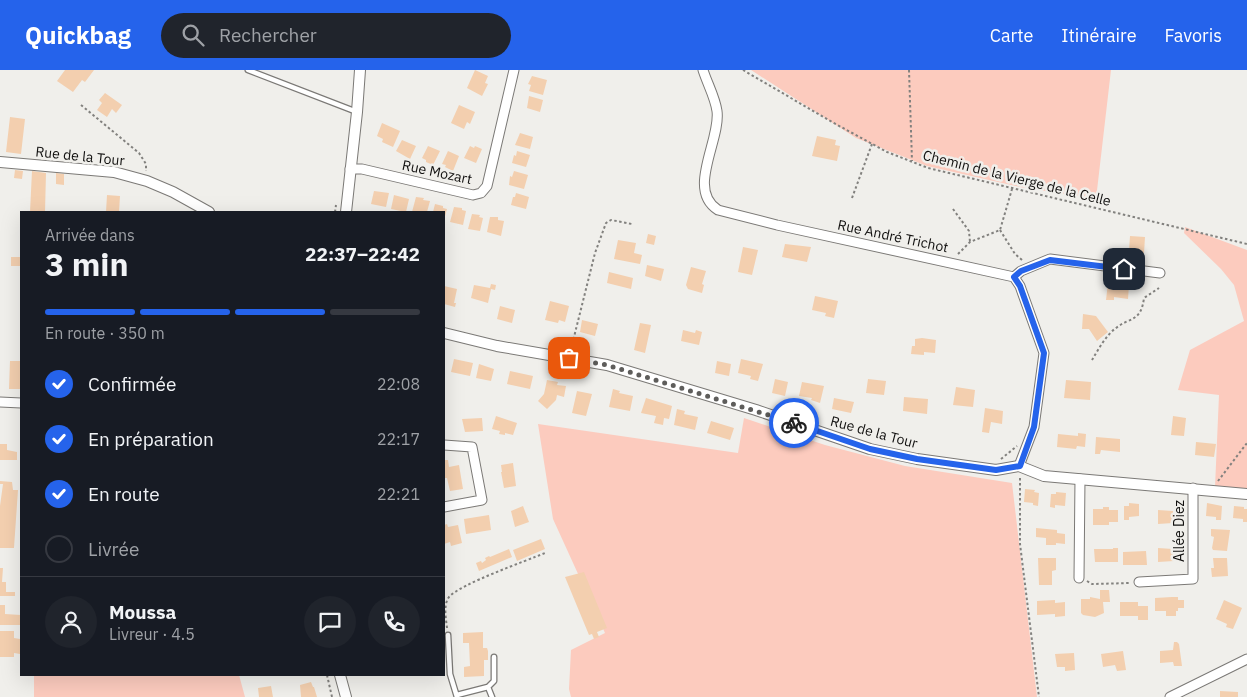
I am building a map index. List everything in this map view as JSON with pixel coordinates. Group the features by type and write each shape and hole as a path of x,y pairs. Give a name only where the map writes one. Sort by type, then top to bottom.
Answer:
{"street":[{"path":"346,211 358,112 360,70"},
{"name":"Rue Mozart","path":"350,169 362,169 473,194 481,193 487,186 514,70"},
{"name":"Rue André Trichot","path":"703,70 717,111 716,125 704,180 708,202 718,210 777,225 1014,277"},
{"name":"Rue de la Tour","path":"0,162 114,172 147,181 173,192 207,211"},
{"path":"1160,274 1050,260 1021,271 1014,277 1020,286 1044,353 1034,427 1020,466 1044,476 1247,494"},
{"name":"Rue de la Tour","path":"445,334 497,346 607,365 756,410 870,449 917,459 996,470 1020,466"},
{"path":"0,402 20,403"},
{"path":"445,445 472,447 482,500 445,508"},
{"path":"1079,578 1080,479"},
{"name":"Allée Diez","path":"1139,582 1193,579 1193,488"},
{"path":"1170,697 1247,659"},
{"path":"340,676 346,697"}],"lane":[{"path":"248,70 358,112"},
{"path":"448,635 446,656 457,696 488,686 494,681 494,657"},
{"path":"488,686 492,697"}],"path":[{"name":"Chemin de la Vierge de la Celle","path":"743,70 887,152 928,168 1247,244"},
{"path":"909,70 912,162"},
{"path":"81,105 139,153 146,164 147,181"},
{"path":"852,198 872,144"},
{"path":"1012,189 1000,230 1015,254 1030,267"},
{"path":"953,209 969,232 970,242"},
{"path":"569,358 595,253 606,223 610,220 632,224"},
{"path":"955,263 960,251 970,242 1000,230"},
{"path":"1092,360 1115,328 1132,321 1143,309 1144,298 1159,288"},
{"path":"1215,490 1219,478 1247,443"},
{"path":"996,470 1002,458 1016,446 1026,447"},
{"path":"1020,466 1020,544 1039,697"},
{"path":"448,635 445,607 449,597 466,586 545,553"},
{"path":"1079,578 1092,584 1139,582"},
{"path":"327,676 332,697"}],"shaded area":[{"path":"751,70 1111,70 1096,199 1020,187 927,166 856,138"},
{"path":"1185,227 1247,250 1247,491 1215,487 1219,395 1178,390 1190,350 1244,321 1234,285 1221,269 1184,233"},
{"path":"744,418 825,445 905,466 1012,483 1037,697 571,697 569,689 571,650 605,633 553,519 538,424 738,453"},
{"path":"34,676 239,676 245,697 34,697"}],"building":[{"path":"65,70 94,70 85,82 82,80 73,92 57,81"},
{"path":"475,70 488,76 485,83 488,84 482,96 467,88"},
{"path":"532,76 547,80 543,95 529,91 531,85 528,84"},
{"path":"105,93 122,105 116,113 112,109 107,117 97,110 102,103 99,100"},
{"path":"529,96 543,100 540,112 527,108"},
{"path":"459,105 475,112 470,124 467,122 464,129 451,123"},
{"path":"10,117 25,119 21,154 6,152"},
{"path":"382,123 400,131 393,147 382,142 383,139 377,136"},
{"path":"520,133 533,137 530,149 515,145"},
{"path":"817,136 836,140 835,145 840,146 837,161 812,156"},
{"path":"402,140 416,146 410,159 396,151"},
{"path":"428,146 440,151 433,165 422,158"},
{"path":"470,146 482,149 476,163 464,158"},
{"path":"448,151 459,156 453,171 442,164"},
{"path":"517,151 530,155 526,167 512,163"},
{"path":"15,170 23,171 22,179 14,178"},
{"path":"32,171 46,173 45,211 30,211"},
{"path":"514,171 528,175 524,189 509,185 510,176 512,177"},
{"path":"56,173 64,174 64,185 56,184"},
{"path":"374,191 389,193 386,207 371,204"},
{"path":"516,193 529,197 526,209 511,205"},
{"path":"107,195 120,196 119,211 106,211"},
{"path":"394,195 409,199 406,211 391,209"},
{"path":"416,197 430,201 427,211 412,211"},
{"path":"435,204 447,209 445,216 445,211 433,211"},
{"path":"454,207 462,208 462,210 466,211 463,225 450,222"},
{"path":"472,214 480,215 479,217 483,218 480,231 468,229"},
{"path":"490,217 498,217 498,220 504,221 501,236 487,232"},
{"path":"648,234 656,236 654,245 646,243"},
{"path":"1130,236 1145,237 1144,253 1129,251"},
{"path":"618,240 636,243 634,253 642,255 640,264 614,259"},
{"path":"785,244 811,247 807,262 782,257"},
{"path":"743,247 758,250 752,275 738,272"},
{"path":"11,257 20,257 20,266 11,266"},
{"path":"647,265 664,269 661,281 645,276"},
{"path":"691,267 706,271 702,284 704,285 702,293 688,289 686,285"},
{"path":"609,272 633,278 631,289 607,283"},
{"path":"1108,283 1129,285 1128,299 1114,297 1114,300 1106,300"},
{"path":"491,284 496,285 495,290 491,289 488,303 471,298 474,285 490,288"},
{"path":"445,286 457,289 455,307 445,304"},
{"path":"815,296 838,301 834,318 825,316 826,313 812,310"},
{"path":"550,301 569,306 565,322 559,320 558,323 545,320"},
{"path":"500,306 515,310 512,323 497,319"},
{"path":"1083,314 1096,316 1108,332 1097,341 1089,329 1082,329"},
{"path":"582,320 598,324 595,336 580,332"},
{"path":"640,323 651,325 645,353 634,350"},
{"path":"683,330 695,333 696,330 702,332 699,345 681,341"},
{"path":"915,339 936,340 935,353 924,352 924,355 911,354 912,346 915,346"},
{"path":"454,359 473,363 470,376 451,372"},
{"path":"741,359 763,364 758,381 750,379 751,376 738,373"},
{"path":"10,361 20,361 20,389 9,389"},
{"path":"717,361 731,364 729,376 715,373"},
{"path":"479,364 494,369 491,381 476,378"},
{"path":"510,371 533,376 530,389 507,384"},
{"path":"775,379 788,382 785,396 772,393"},
{"path":"868,379 886,381 884,395 866,393"},
{"path":"547,380 558,382 557,385 566,386 564,397 557,395 556,400 547,409 538,401 544,394"},
{"path":"1066,380 1091,382 1090,400 1064,398"},
{"path":"802,382 824,386 820,403 811,400 812,398 799,396"},
{"path":"956,387 975,390 973,407 953,405"},
{"path":"613,389 620,391 619,393 633,396 630,411 609,407"},
{"path":"577,391 592,394 586,416 572,413"},
{"path":"904,397 928,399 927,414 903,411"},
{"path":"646,398 672,406 669,419 664,418 663,425 654,423 656,416 641,413"},
{"path":"834,398 854,402 851,413 832,409"},
{"path":"985,408 1003,411 1002,424 991,422 989,433 982,432"},
{"path":"677,409 685,411 684,414 698,417 695,430 674,425"},
{"path":"496,416 517,423 513,435 499,434 500,431 492,429"},
{"path":"1173,416 1186,418 1184,436 1171,435"},
{"path":"482,418 483,431 465,432 462,419"},
{"path":"711,421 734,428 730,440 707,433"},
{"path":"1078,433 1086,434 1085,447 1077,446 1076,449 1057,447 1058,434 1078,436"},
{"path":"1096,437 1120,439 1120,452 1101,450 1100,454 1095,454"},
{"path":"1196,442 1216,444 1214,457 1195,455"},
{"path":"0,444 7,444 7,450 17,452 17,460 0,460"},
{"path":"445,460 448,460 449,467 459,465 463,489 450,491 447,478 445,478"},
{"path":"513,463 516,486 504,488 501,465"},
{"path":"0,481 12,482 13,490 18,490 14,548 0,548 0,506 3,484 0,484"},
{"path":"1025,489 1035,490 1034,492 1039,493 1038,506 1033,505 1033,503 1024,502"},
{"path":"1056,492 1066,493 1065,506 1055,505 1055,508 1050,507 1051,494 1056,494"},
{"path":"1129,503 1139,504 1139,516 1129,517 1129,520 1124,520 1124,506 1129,506"},
{"path":"1207,503 1222,506 1221,520 1216,520 1216,517 1206,516"},
{"path":"523,506 529,522 515,527 511,511"},
{"path":"1234,506 1247,509 1247,522 1243,522 1243,519 1233,518"},
{"path":"1103,507 1109,507 1109,510 1118,510 1118,522 1109,522 1109,525 1093,525 1093,509 1103,509"},
{"path":"1158,510 1173,511 1173,523 1158,524"},
{"path":"489,515 491,530 466,534 464,519"},
{"path":"447,524 448,527 458,525 462,543 451,546 450,542 445,544 445,525"},
{"path":"1036,528 1057,530 1057,533 1065,534 1065,544 1046,545 1046,538 1036,537"},
{"path":"1211,529 1230,530 1227,551 1213,550 1214,537 1211,536"},
{"path":"541,539 545,549 517,561 513,550"},
{"path":"1118,548 1118,562 1095,562 1094,549"},
{"path":"1158,548 1173,549 1174,561 1158,562"},
{"path":"509,549 512,557 479,571 476,563 481,561 482,563 486,560 485,558"},
{"path":"1146,551 1147,565 1123,565 1123,552"},
{"path":"1038,558 1056,558 1056,570 1052,571 1052,585 1039,585"},
{"path":"1213,558 1227,558 1228,576 1212,577 1211,568 1214,568"},
{"path":"0,568 3,568 2,582 6,582 6,592 15,592 15,596 0,596"},
{"path":"584,572 607,628 597,632 599,637 594,639 592,634 589,635 565,577"},
{"path":"1100,590 1109,590 1110,602 1103,602 1104,613 1095,617 1083,615 1081,613 1081,599 1090,599 1090,597 1100,599"},
{"path":"1178,597 1178,600 1184,600 1184,608 1178,608 1176,616 1166,616 1166,611 1155,611 1155,598"},
{"path":"1055,600 1055,603 1065,602 1065,616 1055,617 1055,614 1037,615 1037,601"},
{"path":"1224,600 1242,608 1233,629 1226,627 1227,624 1216,619"},
{"path":"1120,602 1138,602 1138,606 1148,606 1148,620 1138,620 1138,616 1120,616"},
{"path":"0,605 5,605 5,614 20,615 20,625 0,625"},
{"path":"0,631 14,631 14,638 20,639 20,654 14,653 14,657 0,657"},
{"path":"483,632 483,648 487,648 488,651 488,660 484,660 484,676 464,677 464,667 470,666 469,643 463,643 463,633"},
{"path":"1174,642 1179,644 1182,666 1174,666 1173,662 1160,663 1160,651 1173,650"},
{"path":"1123,651 1126,670 1117,671 1115,665 1103,667 1101,654"},
{"path":"1074,653 1075,670 1065,671 1065,667 1057,667 1055,654"},
{"path":"311,682 317,697 301,697 300,685"},
{"path":"271,686 273,697 259,697 258,688"},
{"path":"1220,691 1238,692 1238,697 1220,697"}],"way so far":[{"path":"569,358 607,365 794,423"}],"route":[{"path":"794,423 870,449 917,459 996,470 1020,466 1034,427 1044,353 1020,286 1014,277 1021,271 1050,260 1124,269"}]}
